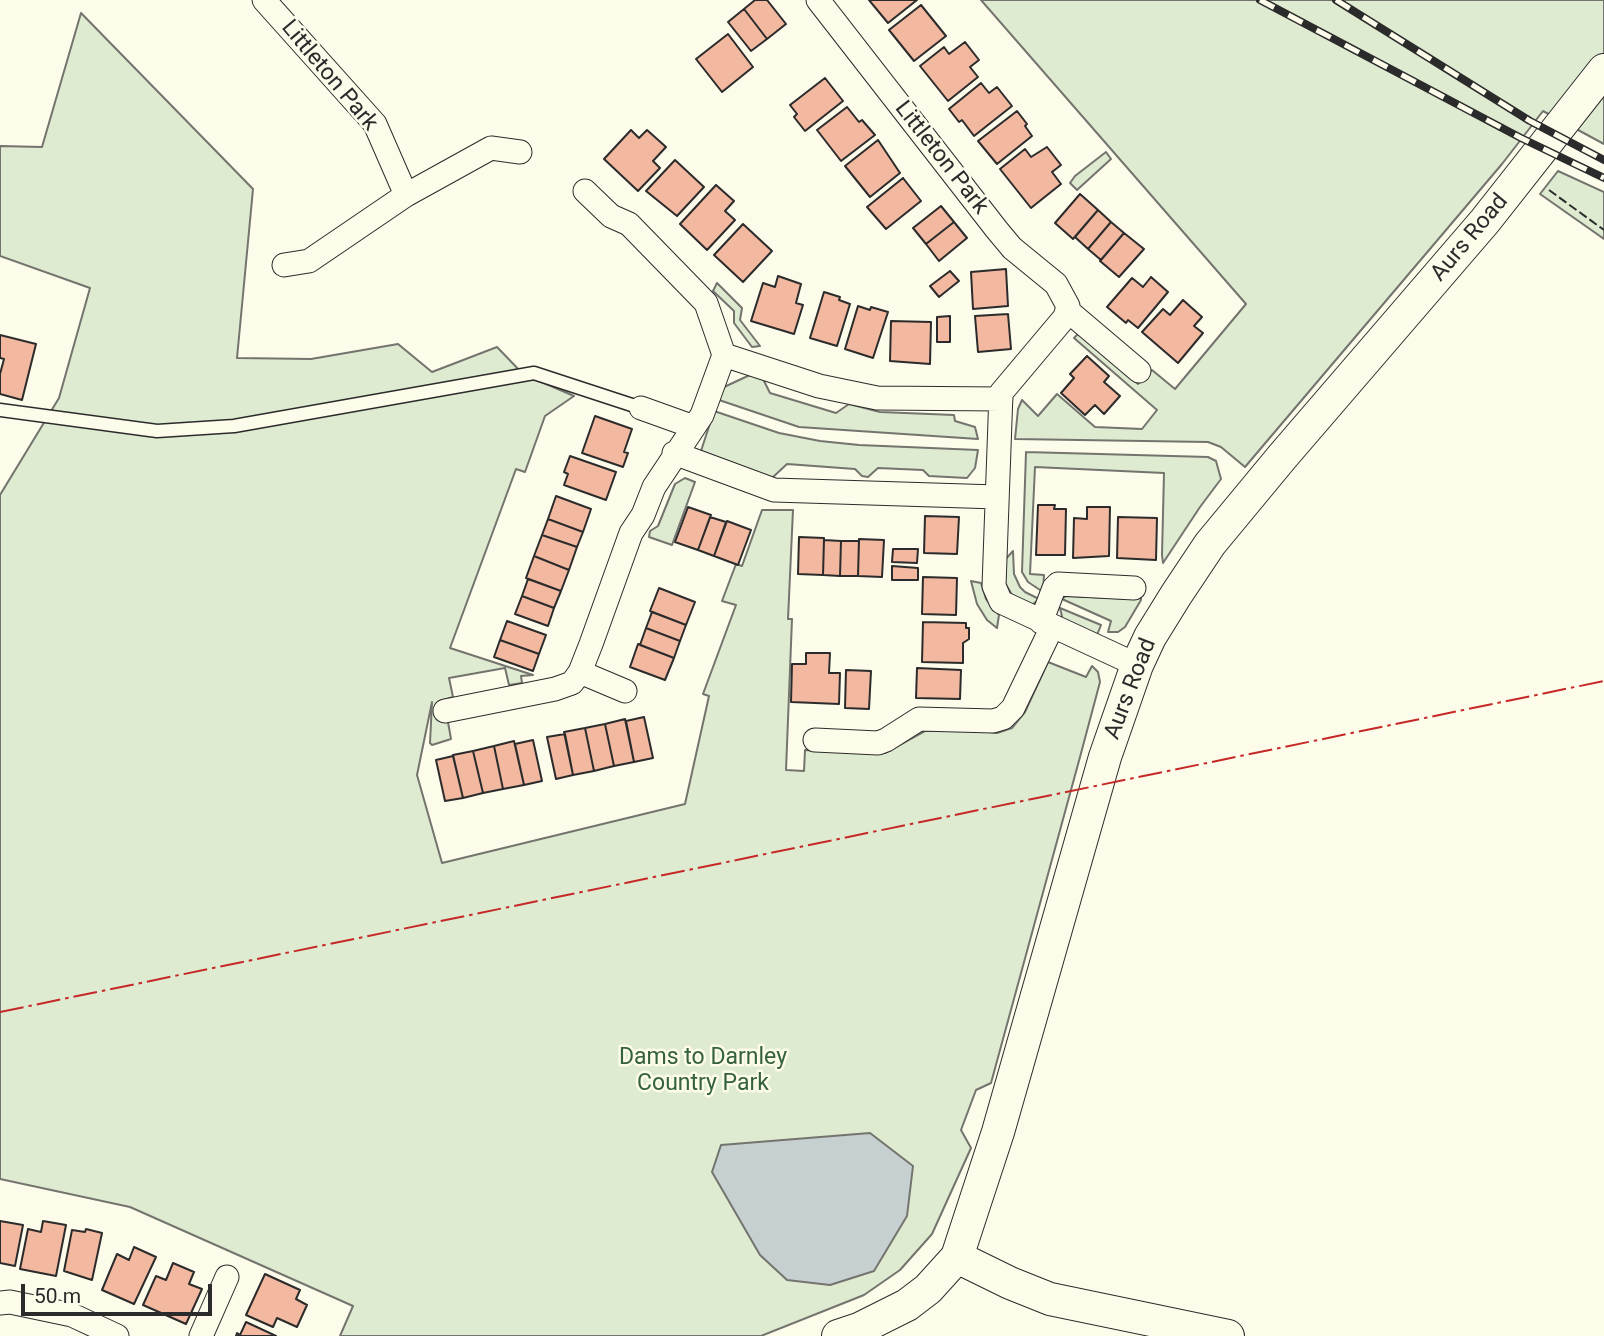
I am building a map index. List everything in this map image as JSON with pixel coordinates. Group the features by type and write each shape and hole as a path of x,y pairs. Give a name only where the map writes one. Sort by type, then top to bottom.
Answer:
{"street":[{"name":"Littleton Park","path":"264,0 375,124 406,195"},
{"name":"Littleton Park","path":"818,0 1012,248 1056,284 1064,296 1067,310 1139,371"},
{"name":"Aurs Road","path":"838,1336 859,1329 907,1305 928,1289 957,1257 998,1132 1105,757 1137,665 1156,627 1210,544 1486,221 1604,70"},
{"path":"284,265 309,261 406,195 491,148 520,152"},
{"path":"445,711 555,690 572,683 580,672 631,533 643,514 653,487 702,415 724,355 706,303 629,224 611,216 584,191"},
{"path":"1067,310 1065,317 1001,393 994,586 1001,601 1137,665"},
{"path":"724,355 819,386 877,398 1001,399"},
{"path":"640,408 694,427"},
{"path":"674,453 774,490 998,497"},
{"path":"815,740 878,743 919,719 1003,719 1013,708 1046,624 1054,588 1058,584 1134,589"},
{"path":"580,672 625,691"},
{"path":"957,1257 1050,1299 1228,1336"},
{"path":"201,1336 227,1277"},
{"path":"0,1303 10,1302 72,1315 117,1336"}],"lane":[{"path":"0,410 158,431 234,426 534,373 640,408"}],"green space":[{"path":"981,0 1604,0 1604,144 1543,111 1502,164 1245,467 1221,447 1208,442 1015,439 1018,409 1022,400 1038,416 1057,394 1095,427 1142,429 1157,410 1074,338 1079,333 1138,384 1152,370 1175,389 1246,304"},
{"name":"Dams to Darnley Country Park","path":"81,13 253,189 237,358 311,359 398,344 432,372 497,347 523,374 574,396 545,416 525,472 516,469 450,648 533,675 521,676 522,683 509,685 505,668 449,678 453,697 440,701 451,739 432,745 432,702 417,775 442,863 685,804 709,696 703,694 736,605 722,601 736,564 742,566 762,510 793,510 786,770 804,771 805,750 885,753 925,731 984,727 989,732 997,733 1012,728 1025,712 1048,662 1086,677 1092,666 1098,672 1100,682 991,1083 976,1090 961,1130 971,1148 932,1234 900,1270 864,1295 761,1336 340,1336 353,1306 130,1207 0,1179 0,495 59,398 90,288 0,256 0,146 42,147"},
{"path":"1106,152 1111,159 1077,190 1070,183 1075,176"},
{"path":"1558,171 1604,192 1604,239 1540,194"},
{"path":"717,283 742,308 740,320 760,346 752,347 734,323 734,311 713,291"},
{"path":"752,374 762,377 770,393 836,413 849,404 880,412 954,415 955,421 975,427 978,439 799,427 719,400 722,388"},
{"path":"714,411 779,433 820,441 978,450 975,468 967,478 929,476 923,470 878,468 868,477 862,476 855,469 787,464 772,478 701,451"},
{"path":"1026,452 1208,457 1216,461 1221,479 1163,563 1164,473 1035,467 1030,574 1044,575 1043,592 1028,582 1022,572"},
{"path":"685,478 695,482 672,545 649,537 650,531 658,526 675,484"},
{"path":"1013,551 1014,574 1020,587 1039,599 1030,607 1012,595 1004,581 1003,562"},
{"path":"971,581 981,583 986,599 999,615 997,628 987,620 977,604"},
{"path":"1141,594 1141,600 1125,627 1118,632 1108,632 1111,621 1062,599 1066,596 1136,599"},
{"path":"1060,608 1101,625 1097,635 1063,621"}],"shaded area":[{"path":"870,1133 913,1166 907,1216 874,1271 830,1285 787,1280 760,1255 712,1172 721,1145"}],"building":[{"path":"755,0 767,0 786,24 767,39 744,9"},
{"path":"869,0 917,0 888,23"},
{"path":"921,5 946,36 914,61 889,30"},
{"path":"744,9 767,39 751,51 728,22"},
{"path":"728,34 753,67 722,92 696,59"},
{"path":"965,42 979,60 970,67 978,77 948,101 920,66 944,47 949,54"},
{"path":"825,78 843,101 805,131 794,117 797,114 790,105"},
{"path":"981,83 989,93 997,87 1012,106 974,136 949,109"},
{"path":"847,107 859,122 862,120 875,135 841,161 817,130"},
{"path":"1017,111 1032,136 997,164 978,141"},
{"path":"631,130 639,138 647,130 666,147 653,161 660,168 638,191 604,159"},
{"path":"878,140 900,173 870,197 845,166"},
{"path":"1047,147 1061,165 1052,172 1061,184 1031,208 1000,169 1025,149 1031,157"},
{"path":"675,160 704,187 677,216 646,191"},
{"path":"903,178 921,201 886,229 867,207"},
{"path":"716,185 734,201 725,211 735,220 707,250 680,224"},
{"path":"1080,194 1098,210 1073,239 1055,223"},
{"path":"941,206 954,222 926,244 913,228"},
{"path":"1098,210 1111,222 1088,249 1075,237"},
{"path":"954,222 967,238 939,261 926,244"},
{"path":"1111,222 1124,233 1101,260 1088,249"},
{"path":"743,224 772,251 743,282 714,255"},
{"path":"1124,233 1144,249 1119,277 1100,261"},
{"path":"1006,269 1008,306 973,309 971,272"},
{"path":"950,271 959,281 939,297 930,286"},
{"path":"778,276 801,284 796,303 803,305 794,334 751,321 763,283 775,287"},
{"path":"1151,277 1168,292 1138,328 1128,320 1126,323 1107,307 1132,278 1143,287"},
{"path":"824,292 840,297 839,300 850,304 837,346 810,338"},
{"path":"1183,300 1202,317 1194,326 1203,333 1178,363 1142,332 1163,309 1170,315"},
{"path":"858,306 888,312 873,358 845,349"},
{"path":"1008,314 1011,349 978,352 975,316"},
{"path":"950,316 950,342 937,342 937,317"},
{"path":"891,321 931,322 930,364 890,361"},
{"path":"0,335 36,344 22,400 0,394 0,374 4,359 0,358"},
{"path":"1087,356 1109,376 1104,382 1120,396 1104,414 1095,405 1085,415 1061,393 1074,378 1070,374"},
{"path":"595,416 632,429 624,452 628,453 623,467 582,453"},
{"path":"570,456 616,472 606,500 564,485 568,474 564,472"},
{"path":"556,496 591,509 583,532 548,519"},
{"path":"1038,505 1055,505 1054,509 1066,509 1065,555 1036,555"},
{"path":"688,507 711,515 698,550 675,542"},
{"path":"1087,507 1110,507 1109,556 1073,558 1074,518 1087,519"},
{"path":"925,516 959,517 957,554 924,553"},
{"path":"710,517 726,522 714,556 698,550"},
{"path":"1118,517 1157,518 1156,560 1117,558"},
{"path":"548,519 583,532 577,547 542,535"},
{"path":"727,521 751,530 738,565 714,556"},
{"path":"542,535 577,547 569,570 534,556"},
{"path":"799,537 824,538 823,575 798,574"},
{"path":"859,539 884,540 882,577 858,576"},
{"path":"824,540 841,541 840,576 823,575"},
{"path":"841,541 859,541 858,576 840,576"},
{"path":"893,549 918,549 917,563 892,562"},
{"path":"534,556 569,570 561,591 526,578"},
{"path":"892,566 918,568 918,580 892,580"},
{"path":"923,577 957,578 956,615 922,614"},
{"path":"528,579 561,591 554,608 522,596"},
{"path":"659,588 695,602 686,625 650,611"},
{"path":"522,596 554,608 548,626 515,614"},
{"path":"652,612 686,625 680,641 646,628"},
{"path":"507,621 546,635 539,654 500,640"},
{"path":"923,622 966,623 969,639 963,643 963,663 922,662"},
{"path":"646,628 680,641 674,658 640,645"},
{"path":"500,640 539,654 533,671 494,657"},
{"path":"638,644 674,658 665,680 630,667"},
{"path":"806,653 830,653 829,673 840,673 839,704 791,702 792,664 806,664"},
{"path":"917,668 961,670 960,699 916,698"},
{"path":"846,670 871,671 869,709 845,708"},
{"path":"644,717 653,758 634,762 626,721"},
{"path":"625,719 634,762 614,766 605,724"},
{"path":"605,724 614,766 594,771 585,728"},
{"path":"585,728 594,771 573,775 564,732"},
{"path":"565,734 573,775 556,779 547,737"},
{"path":"533,740 542,781 524,785 515,744"},
{"path":"514,741 524,785 503,789 494,746"},
{"path":"494,746 503,789 483,793 473,751"},
{"path":"473,751 483,793 463,798 453,755"},
{"path":"453,756 463,798 445,801 436,760"},
{"path":"0,1221 23,1225 15,1266 0,1263"},
{"path":"43,1221 66,1225 56,1276 20,1269 28,1229 41,1232"},
{"path":"86,1229 102,1233 92,1280 64,1271 72,1230 85,1232"},
{"path":"134,1247 156,1257 134,1304 102,1290 117,1254 129,1260"},
{"path":"173,1263 194,1272 189,1284 202,1289 186,1324 143,1305 156,1276 166,1280"},
{"path":"265,1274 300,1290 296,1299 307,1305 297,1327 277,1318 273,1327 246,1315"},
{"path":"246,1322 276,1336 236,1336 237,1333 240,1335"}],"railway":[{"path":"1260,0 1521,138 1604,178"},
{"path":"1336,0 1530,121 1604,160"}],"fence":[{"path":"1549,190 1604,230"}],"power":[{"path":"0,1012 1604,681"}]}
